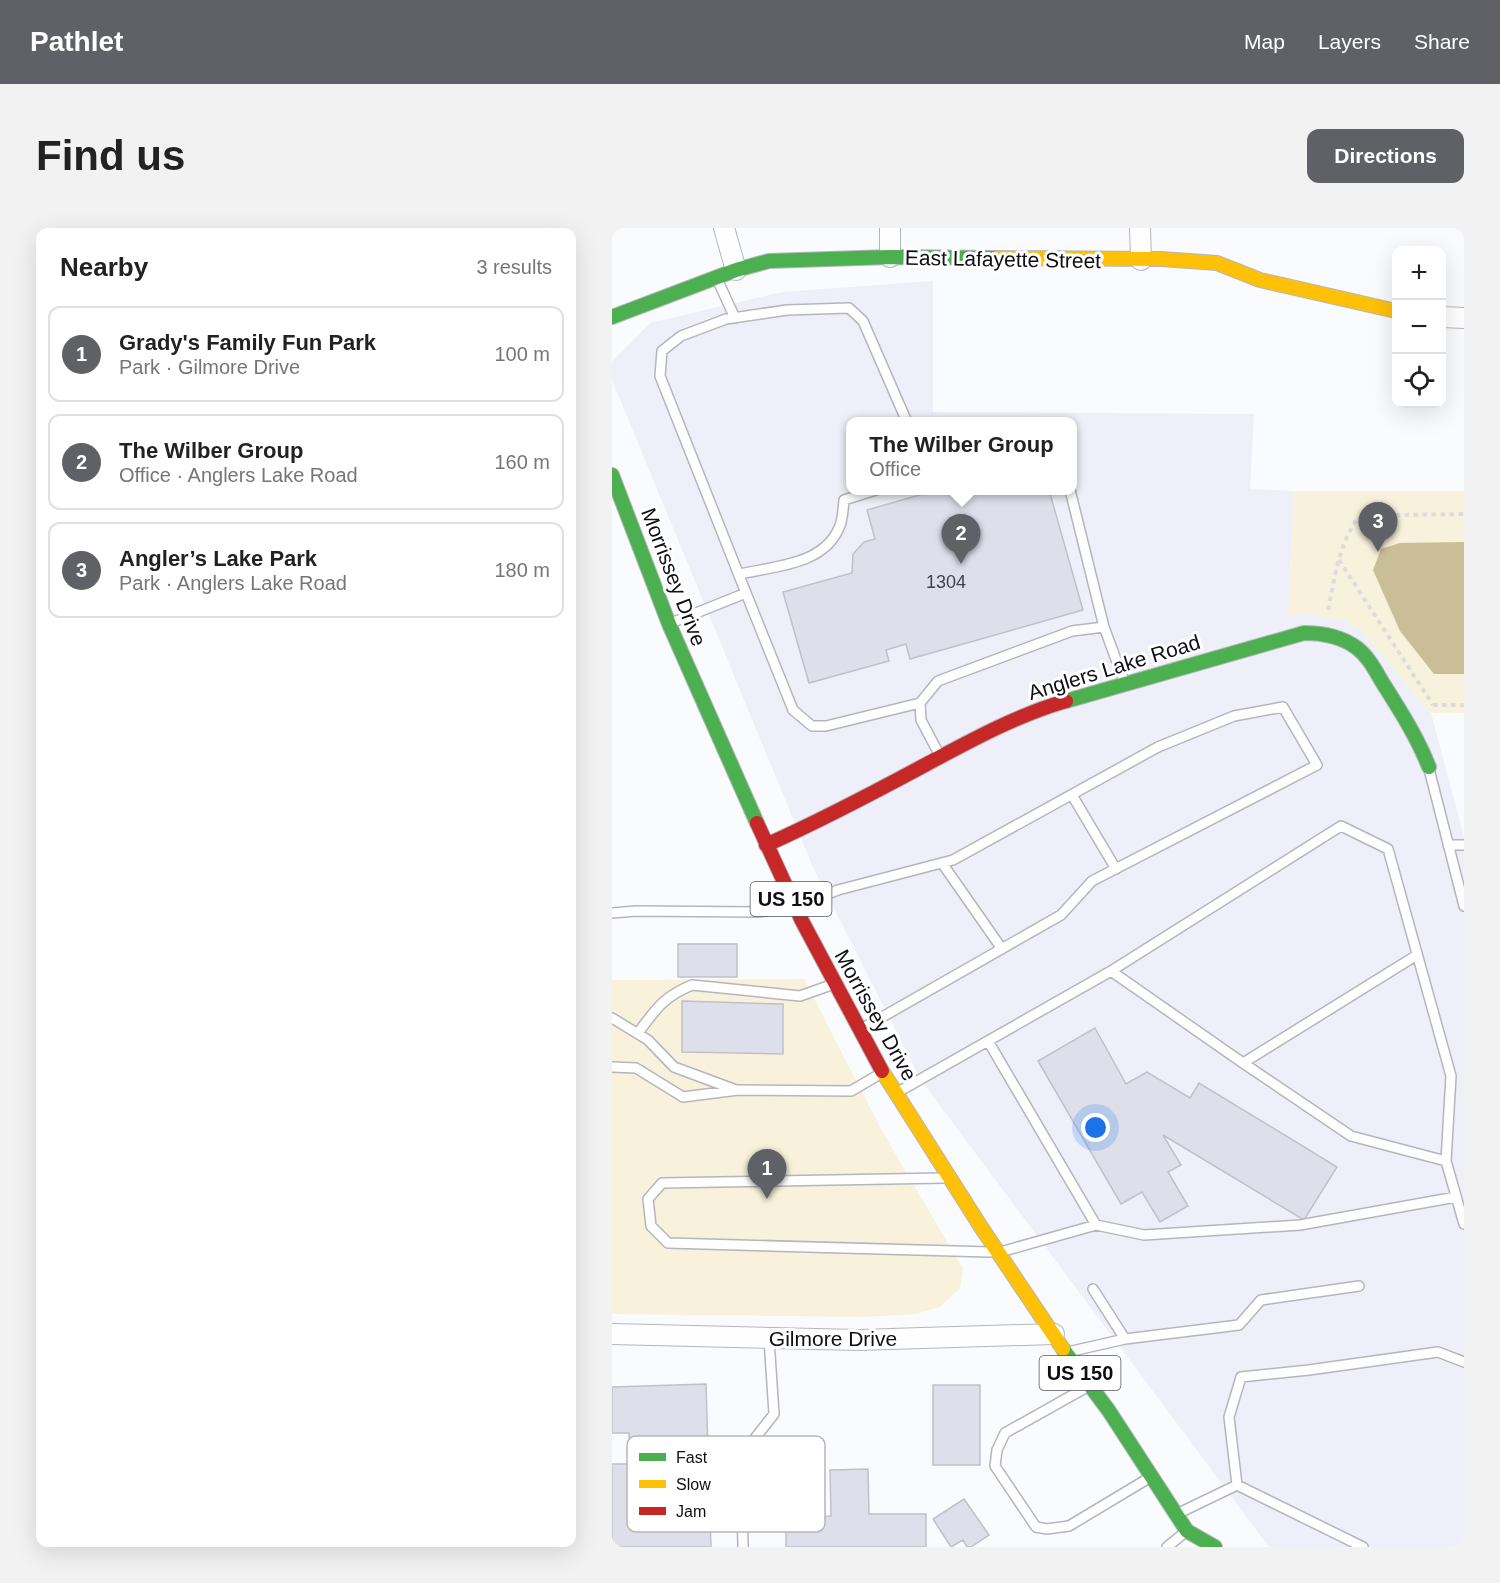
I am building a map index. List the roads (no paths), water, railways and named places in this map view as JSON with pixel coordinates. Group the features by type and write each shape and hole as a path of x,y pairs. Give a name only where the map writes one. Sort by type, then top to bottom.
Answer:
{"street":[{"path":"724,228 736,270"},
{"path":"890,228 890,257"},
{"path":"1140,228 1140,260"},
{"name":"East Lafayette Street","path":"612,317 736,270 769,261 890,257 1161,259 1217,263 1260,280 1392,310"},
{"path":"1446,317 1464,318"},
{"name":"Morrissey Drive","path":"612,475 624,518 699,697 795,907 858,1030 895,1094 949,1178 1089,1386 1109,1411 1187,1531 1215,1547"},
{"name":"Anglers Lake Road","path":"766,845 811,826 1013,720 1053,705 1304,633 1323,633 1342,639 1357,648 1370,662 1418,739 1429,767"},
{"name":"Gilmore Drive","path":"612,1334 859,1340 1054,1334"},
{"name":"Morrissey Drive","path":"1187,1531 1188,1547"}],"lane":[{"path":"717,278 735,318"},
{"path":"905,417 863,321 849,308 787,310 735,318 681,336 662,351 660,376 793,710 812,726 826,726 920,703 938,681 1072,631 1104,627"},
{"path":"740,574 810,558 829,545 840,527 844,501 861,495"},
{"path":"1071,495 1104,627 1126,684"},
{"path":"669,624 746,593"},
{"path":"920,703 921,720 942,758"},
{"path":"612,913 758,912 795,907 838,891 953,860 1158,747 1234,716 1283,707 1317,765 1092,882 1061,915 858,1030"},
{"path":"1429,767 1464,906"},
{"path":"1072,795 1116,869"},
{"path":"895,1094 1111,971 1341,826 1388,849 1451,1076 1446,1161 1464,1224"},
{"path":"1448,845 1464,845"},
{"path":"942,863 1002,949"},
{"path":"1243,1063 1417,955"},
{"path":"1111,971 1352,1136 1446,1161"},
{"path":"638,1033 662,1002 677,991 692,985 800,996 833,984"},
{"path":"612,1018 648,1040 674,1067 738,1090"},
{"path":"988,1041 1096,1225"},
{"path":"612,1067 636,1068 683,1097 738,1090 851,1091 882,1072"},
{"path":"949,1178 662,1183 648,1199 651,1226 668,1243 998,1252 1096,1225 1144,1235 1300,1225 1456,1197"},
{"path":"1066,1352 1125,1339 1239,1325 1261,1300 1359,1286"},
{"path":"1093,1290 1125,1339"},
{"path":"757,1436 774,1414 769,1339"},
{"path":"1237,1485 1229,1417 1241,1377 1438,1352 1464,1362"},
{"path":"1089,1386 1005,1433 997,1450 995,1466 1036,1527 1047,1529 1069,1526 1151,1476"},
{"path":"1176,1514 1237,1485"},
{"path":"1237,1485 1363,1547"},
{"path":"1167,1547 1187,1531"},
{"path":"743,1532 743,1547"}],"place":[{"name":"Angler’s Lake Park","path":"1378,552"},
{"name":"The Wilber Group","path":"961,564"},
{"name":"Grady's Family Fun Park","path":"767,1199"}]}
